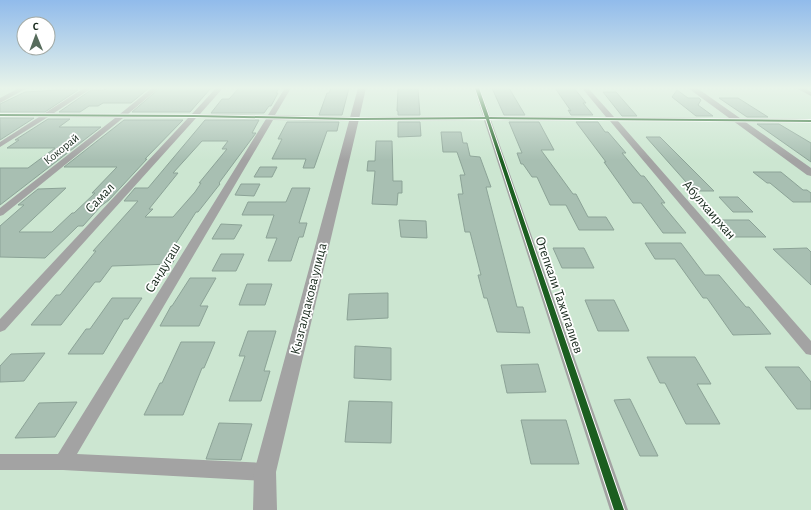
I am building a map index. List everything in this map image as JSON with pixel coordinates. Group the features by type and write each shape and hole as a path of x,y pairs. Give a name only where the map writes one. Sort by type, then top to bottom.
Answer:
{"street":[{"path":"0,145 53,112"},
{"name":"Кокорай","path":"0,213 127,112"},
{"name":"Самал","path":"0,327 198,112"},
{"name":"Сандугаш","path":"63,462 275,112"},
{"name":"Кызгалдакова улица","path":"265,510 265,472 357,112"},
{"name":"Отепкали Тажигалиев","path":"485,112 619,510"},
{"name":"Абулхаирхан","path":"605,112 811,350"},
{"path":"724,112 811,173"},
{"path":"0,115 355,119 487,118 811,121"},
{"path":"0,462 63,462 265,472"}],"building":[{"path":"132,112 190,112 190,112"},
{"path":"212,112 265,112 264,113 211,113"},
{"path":"320,112 343,112 342,115 319,115"},
{"path":"398,112 420,112 420,115 398,115"},
{"path":"503,112 523,112 525,115 504,115"},
{"path":"569,112 590,112 593,115 571,115"},
{"path":"619,112 633,112 637,116 622,116"},
{"path":"691,112 707,112 713,116 696,116"},
{"path":"739,112 760,112 768,117 747,117"},
{"path":"0,118 34,118 0,140"},
{"path":"48,119 70,119 59,127 101,127 0,205 0,168 28,168 55,148 7,148 19,140 15,140"},
{"path":"124,120 183,120 83,226 78,226 45,258 0,257 0,226 24,205 18,205 38,189 66,188 19,232 52,232 95,193 92,193 117,167 64,167"},
{"path":"205,120 259,120 252,133 256,133 219,183 220,184 198,212 196,212 171,251 180,250 172,264 112,266 100,282 95,282 61,325 31,325 56,295 60,295 96,251 93,251 138,201 124,201 135,188 148,188","holes":["202,141 228,141 222,149 227,149 199,183 201,183 195,192 173,217 145,217 153,209 149,209 178,173 173,173"]},
{"path":"287,122 339,122 337,131 327,131 314,168 303,168 306,159 272,159 282,139 278,139"},
{"path":"398,122 420,122 421,136 398,137"},
{"path":"509,122 539,122 554,150 541,150 573,194 576,194 588,217 606,217 614,230 579,230 566,205 550,205 537,177 532,177 523,164 521,164 517,153 522,153"},
{"path":"576,122 598,122 605,132 608,132 626,153 622,153 641,176 644,176 665,203 661,203 686,233 663,233 641,203 633,203 604,162 606,162"},
{"path":"757,124 779,124 811,143 811,162"},
{"path":"441,132 461,132 463,143 467,143 470,156 480,157 491,187 486,187 517,307 523,307 530,333 497,332 487,298 484,298 478,275 481,275 470,232 465,232 458,194 463,194 460,175 465,175 457,152 443,152"},
{"path":"646,137 660,137 714,191 694,191"},
{"path":"376,141 392,141 393,181 402,181 402,193 398,193 397,205 372,204 375,171 367,171 368,161 375,161"},
{"path":"260,167 277,167 272,177 254,177"},
{"path":"753,172 781,172 803,190 807,190 811,193 811,202 793,202 770,183 767,183"},
{"path":"241,184 260,184 254,196 235,195"},
{"path":"292,188 310,188 299,223 307,223 303,237 299,237 291,261 268,261 277,238 266,238 274,215 242,215 248,202 286,202"},
{"path":"719,197 738,197 753,212 733,212"},
{"path":"399,220 426,221 427,238 401,237"},
{"path":"719,220 749,220 766,237 735,237"},
{"path":"221,224 242,225 234,239 212,239"},
{"path":"645,243 681,243 705,275 719,275 746,307 749,307 771,334 733,335 707,298 703,298 675,259 655,259"},
{"path":"553,248 584,248 594,268 562,268"},
{"path":"807,248 811,252 811,285 773,249"},
{"path":"221,254 244,254 236,271 212,271"},
{"path":"190,278 216,278 200,306 208,306 199,326 160,326 171,306"},
{"path":"247,284 272,284 265,305 239,305"},
{"path":"388,293 388,318 347,320 349,294"},
{"path":"112,298 142,298 128,319 124,319 103,354 68,354 86,329 90,329"},
{"path":"585,300 614,300 629,331 598,331"},
{"path":"248,331 276,331 264,371 270,371 261,401 229,401 245,356 239,356"},
{"path":"181,342 215,342 204,368 202,368 183,415 144,415 160,383 162,383"},
{"path":"355,346 391,348 391,380 354,378"},
{"path":"45,353 24,381 0,382 0,366 11,354"},
{"path":"647,357 695,357 711,384 697,384 720,424 686,424 665,383 660,383"},
{"path":"538,364 546,392 507,393 501,365"},
{"path":"765,367 799,367 811,382 811,409 797,409"},
{"path":"630,399 658,456 640,456 614,400"},
{"path":"349,401 392,402 391,443 345,442"},
{"path":"77,402 55,437 15,438 39,403"},
{"path":"521,420 566,420 579,464 531,464"},
{"path":"219,423 252,424 241,460 206,459"}],"cycle path":[{"path":"485,112 619,510"},
{"path":"0,115 355,119 487,118 811,121"}]}
